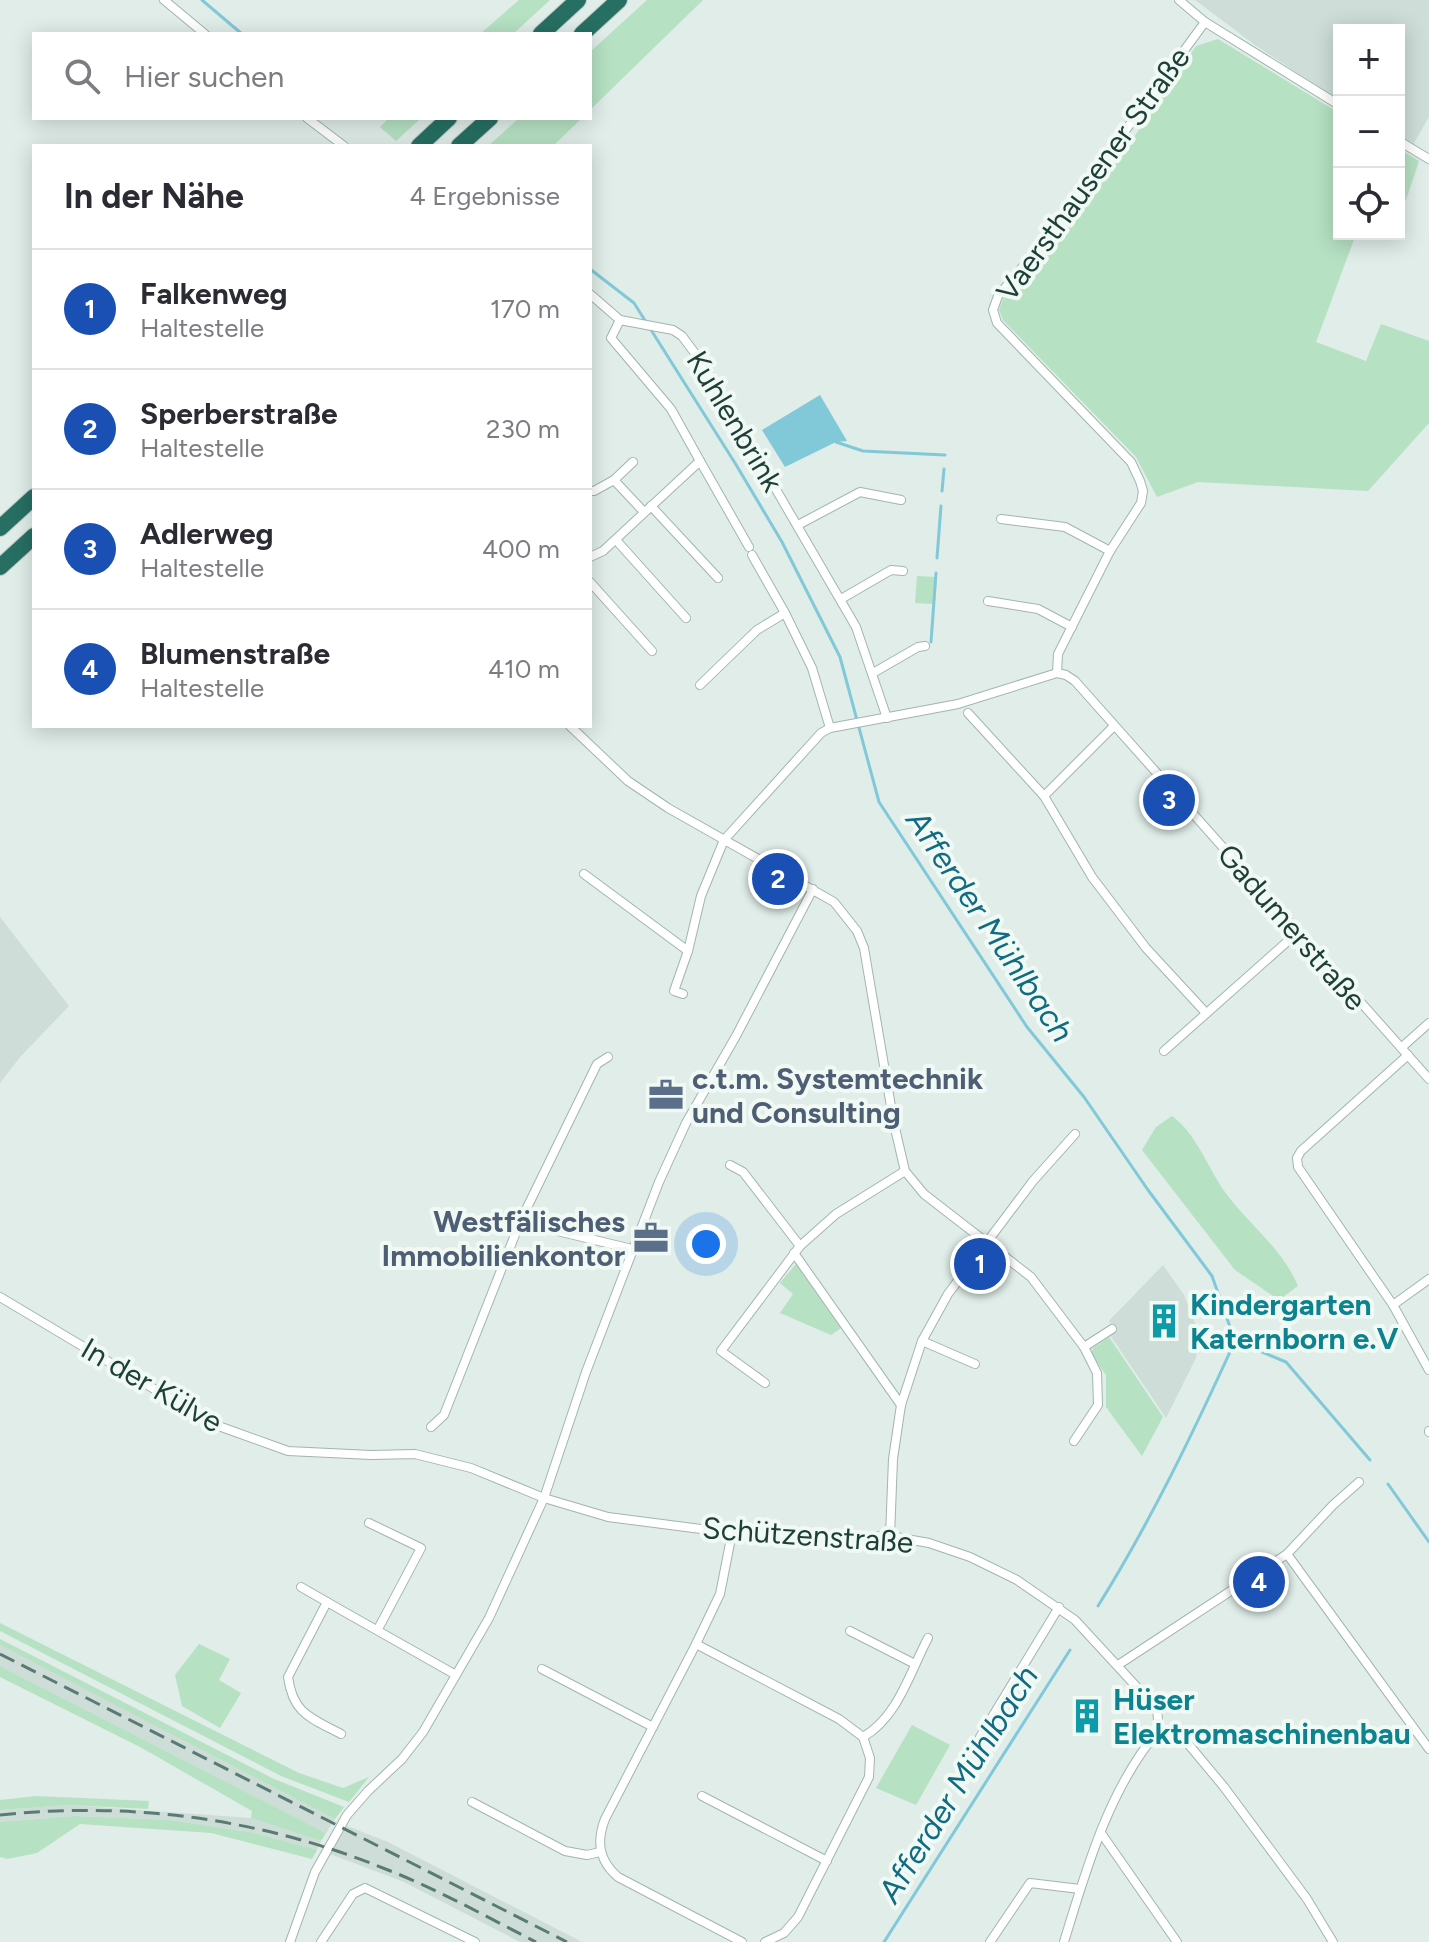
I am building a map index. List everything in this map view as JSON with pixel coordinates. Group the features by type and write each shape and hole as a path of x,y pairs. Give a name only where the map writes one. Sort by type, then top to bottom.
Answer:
{"highway":[{"path":"543,32 578,0"},
{"path":"584,32 619,0"},
{"path":"421,144 447,120"},
{"path":"461,144 488,120"},
{"path":"0,528 32,499"},
{"path":"0,567 32,538"}],"street":[{"path":"164,0 203,32"},
{"path":"1179,0 1205,22 1333,101"},
{"name":"Vaersthausener Straße","path":"1057,673 1058,654 1110,551 1141,503 1143,491 1131,462 997,323 993,310 998,296 1042,244 1205,22"},
{"path":"310,120 341,144"},
{"path":"1405,145 1429,159"},
{"path":"592,296 620,320 611,338 671,409 785,613 812,668 830,728"},
{"name":"Kuhlenbrink","path":"620,320 663,328 682,336 703,364 856,627 887,718"},
{"path":"592,556 616,540 700,461"},
{"path":"592,491 614,480 633,462"},
{"path":"614,480 718,578"},
{"name":"Kuhlenbrink","path":"798,525 860,492 901,500"},
{"path":"1001,519 1065,527 1110,551"},
{"path":"616,540 686,618"},
{"path":"841,599 891,570 903,571"},
{"path":"592,584 652,651"},
{"path":"988,601 1038,609 1072,627"},
{"path":"700,685 757,630 785,613"},
{"path":"873,673 925,646"},
{"path":"683,994 674,991 688,951 701,896 724,840 812,742 830,728 958,704 1057,673"},
{"name":"Gadumerstraße","path":"1057,673 1075,681 1429,1079"},
{"path":"968,713 1044,796 1092,877 1146,948 1206,1013"},
{"path":"1044,796 1114,726"},
{"path":"572,728 628,781 724,840 813,889 834,902 848,917 864,948 905,1171 924,1194 1031,1277 1084,1347 1097,1373 1098,1405 1074,1441"},
{"path":"584,874 688,951"},
{"path":"290,1942 315,1872 347,1815 418,1738 489,1618 544,1498 632,1249 680,1136 813,889"},
{"path":"1164,1051 1297,933"},
{"path":"1401,1048 1429,1023"},
{"path":"1408,1055 1301,1151 1297,1158 1298,1167 1393,1305 1429,1370"},
{"path":"431,1427 444,1415 520,1222 597,1064 608,1057"},
{"path":"890,1536 893,1459 901,1405 922,1341 948,1294 1033,1181 1075,1134"},
{"path":"730,1165 743,1172 901,1405"},
{"path":"765,1383 721,1351 797,1250 836,1214 905,1171"},
{"path":"520,1222 632,1249"},
{"path":"1393,1305 1429,1279"},
{"name":"In der Külve","path":"0,1297 213,1424 288,1451 415,1454 444,1459 544,1498"},
{"path":"1084,1347 1112,1329"},
{"path":"922,1341 975,1364"},
{"path":"1118,1665 1287,1554 1359,1482"},
{"name":"Schützenstraße","path":"544,1498 608,1517 732,1533 890,1536 929,1543 970,1557 1017,1580 1075,1620 1157,1709 1159,1730"},
{"path":"369,1523 421,1548 378,1629"},
{"path":"732,1533 720,1594 605,1819 600,1852 604,1862 618,1877 742,1942"},
{"path":"1287,1554 1429,1749"},
{"path":"301,1587 456,1675"},
{"path":"327,1602 288,1677 296,1705 305,1715 341,1734"},
{"path":"980,1737 1059,1607"},
{"path":"850,1631 915,1664"},
{"path":"863,1737 882,1725 888,1717 928,1638"},
{"path":"696,1644 839,1719 863,1737 870,1758 869,1777 791,1926 775,1939 765,1942"},
{"path":"542,1669 653,1727"},
{"path":"1064,1942 1101,1833 1131,1769 1159,1730 1184,1739 1224,1787 1307,1899 1333,1942"},
{"path":"702,1796 827,1861"},
{"path":"472,1802 565,1851 587,1855 600,1852"},
{"path":"1101,1833 1177,1942"},
{"path":"990,1942 1030,1883 1080,1889"},
{"path":"321,1942 353,1894 365,1888 475,1942"}],"shaded area":[{"path":"1195,0 1429,0 1429,117 1411,148 1405,144 1405,24 1333,24 1333,97"},
{"path":"0,917 69,1006 20,1057 0,1083"},
{"path":"1163,1265 1184,1295 1199,1333 1196,1358 1166,1418 1110,1335 1115,1330 1109,1321"},
{"path":"0,1645 335,1819 326,1833 0,1666"},
{"path":"69,1805 251,1818 321,1841 317,1850 250,1832 170,1820 74,1816 0,1822 0,1810"},
{"path":"347,1826 388,1842 582,1942 520,1942 404,1882 330,1854"}],"green space":[{"path":"519,0 550,0 515,32 482,32"},
{"path":"647,0 703,0 592,108 592,50"},
{"path":"1218,39 1333,109 1333,240 1354,240 1316,342 1366,361 1381,324 1429,341 1429,423 1368,491 1198,482 1157,497 1136,457 1003,320 999,310 1003,299 1129,144 1196,46"},
{"path":"387,120 419,120 396,141 380,127"},
{"path":"517,120 580,120 555,144 490,144"},
{"path":"1405,153 1419,161 1405,200"},
{"path":"917,576 936,577 934,604 915,603"},
{"path":"1172,1116 1195,1141 1234,1204 1291,1272 1298,1286 1279,1300 1235,1270 1142,1150 1156,1127"},
{"path":"796,1264 841,1328 831,1335 780,1313 793,1294 780,1283"},
{"path":"1109,1337 1163,1417 1142,1456 1106,1407 1106,1375 1091,1354 1093,1348"},
{"path":"0,1623 299,1773 343,1788 369,1777 349,1802 281,1776 0,1631"},
{"path":"0,1639 272,1778 344,1807 335,1819 0,1645"},
{"path":"199,1644 230,1659 219,1680 241,1693 220,1728 182,1706 175,1675"},
{"path":"0,1666 326,1833 321,1841 251,1818 252,1811 140,1747 0,1677"},
{"path":"912,1725 950,1745 916,1805 876,1788"},
{"path":"36,1796 149,1801 148,1809 69,1805 0,1810 0,1800"},
{"path":"74,1816 170,1820 250,1832 317,1850 312,1859 211,1833 80,1824 37,1853 7,1859 0,1857 0,1822"}],"water":[{"path":"820,395 847,441 836,442 785,467 762,430"}],"waterway":[{"name":"Afferder Mühlbach","path":"202,0 240,32"},
{"name":"Afferder Mühlbach","path":"592,271 634,303 782,542 840,657 879,802 1027,1027 1084,1097 1212,1276 1235,1341 1171,1475 1098,1606"},
{"path":"836,442 863,451 945,455"},
{"path":"942,491 944,469"},
{"path":"937,558 941,506"},
{"path":"931,642 936,573"},
{"path":"1235,1341 1286,1362 1370,1460"},
{"path":"1388,1484 1429,1542"},
{"name":"Afferder Mühlbach","path":"884,1942 1070,1650"}],"railway":[{"path":"0,1654 567,1942"},
{"path":"0,1815 50,1811 149,1813 246,1826 341,1852 388,1870 536,1942"}],"place":[{"name":"Adlerweg","path":"1169,800"},
{"name":"Sperberstraße","path":"778,879"},
{"name":"c.t.m. Systemtechnik und Consulting","path":"666,1095"},
{"name":"Westfälisches Immobilienkontor","path":"651,1238"},
{"name":"Falkenweg","path":"980,1264"},
{"name":"Kindergarten Katernborn e.V","path":"1164,1321"},
{"name":"Blumenstraße","path":"1259,1582"},
{"name":"Hüser Elektromaschinenbau","path":"1087,1716"}]}
